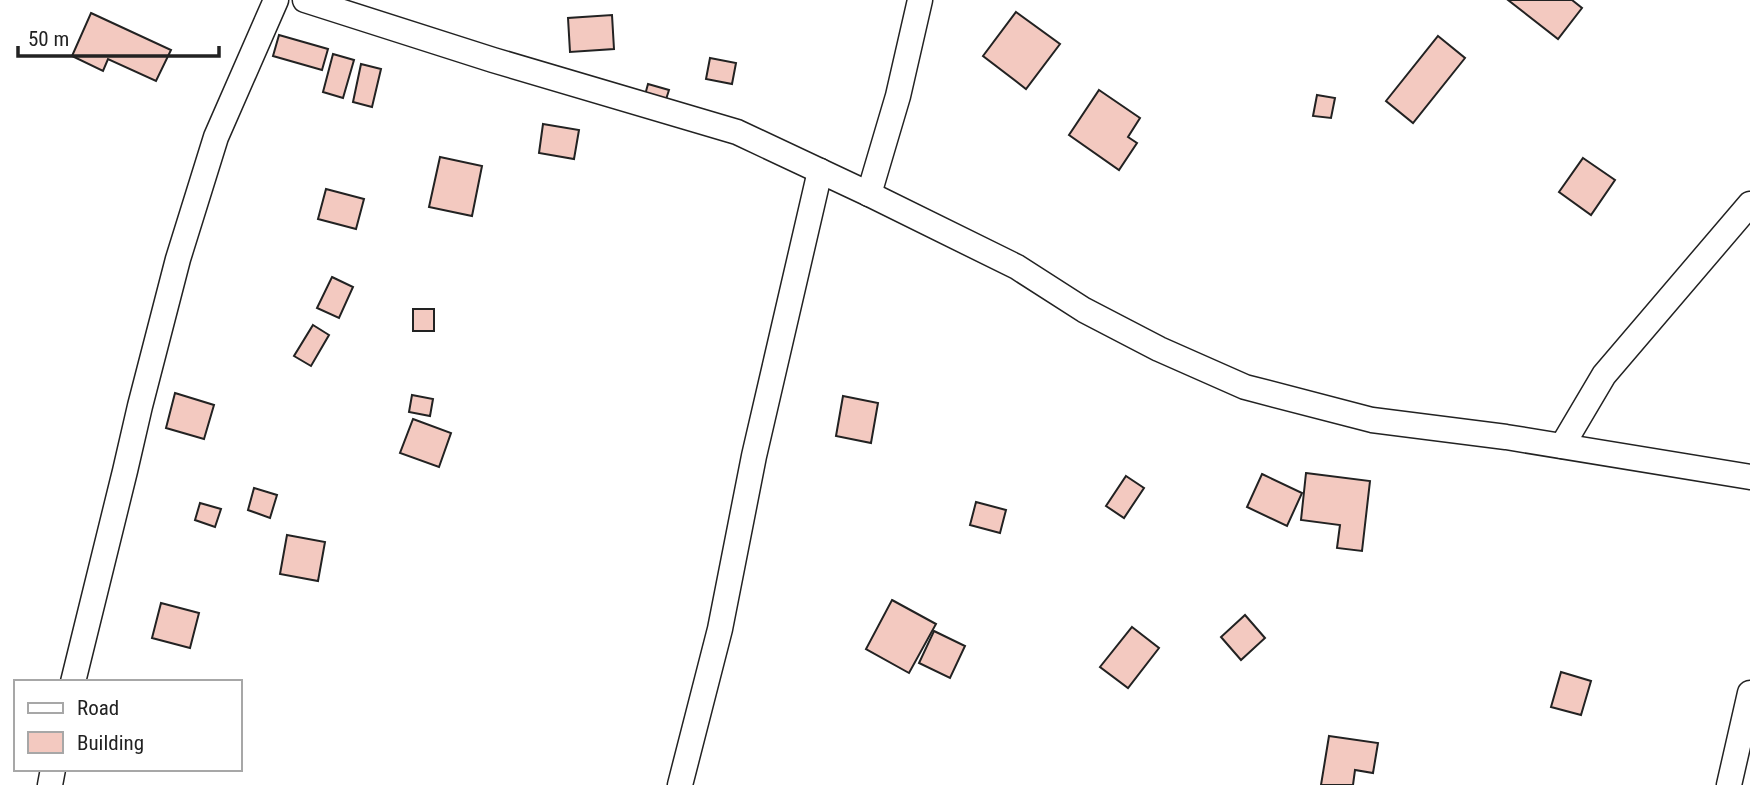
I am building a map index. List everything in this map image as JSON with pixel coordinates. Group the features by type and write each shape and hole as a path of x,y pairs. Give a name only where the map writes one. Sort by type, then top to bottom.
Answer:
{"street":[{"path":"73,680 178,258 216,137 276,0"},
{"path":"305,0 493,60 737,132 1017,267 1084,310 1146,342 1245,387 1372,420 1506,437 1750,477"},
{"path":"869,194 898,96 920,0"},
{"path":"680,785 720,629 754,456 820,171"},
{"path":"1562,446 1604,375 1750,204"},
{"path":"1729,785 1750,693"}],"building":[{"path":"1508,0 1572,0 1582,8 1558,39"},
{"path":"1016,12 1060,44 1026,89 983,56"},
{"path":"91,13 171,50 156,81 108,59 103,71 72,56"},
{"path":"612,15 614,49 570,52 568,18"},
{"path":"279,35 328,49 322,70 273,56"},
{"path":"1438,36 1465,58 1413,123 1386,101"},
{"path":"333,54 354,60 343,98 323,92"},
{"path":"710,58 736,63 732,84 706,79"},
{"path":"361,64 381,69 372,107 353,102"},
{"path":"648,84 669,90 662,112 642,106"},
{"path":"1099,90 1140,118 1128,137 1137,143 1119,170 1069,135"},
{"path":"1317,95 1335,98 1331,118 1313,116"},
{"path":"543,124 579,130 574,159 539,153"},
{"path":"440,157 482,166 472,216 429,207"},
{"path":"1583,158 1615,180 1591,215 1559,192"},
{"path":"326,189 364,199 356,229 318,219"},
{"path":"332,277 353,287 339,318 317,308"},
{"path":"413,309 434,309 434,331 413,331"},
{"path":"313,325 329,335 311,366 294,356"},
{"path":"175,393 214,405 204,439 166,428"},
{"path":"412,395 433,399 430,416 409,412"},
{"path":"843,396 878,403 871,443 836,436"},
{"path":"413,419 451,433 439,467 400,453"},
{"path":"1306,473 1370,481 1362,551 1337,548 1340,525 1301,520"},
{"path":"1262,474 1302,493 1287,526 1247,507"},
{"path":"1126,476 1144,488 1124,518 1106,506"},
{"path":"254,488 277,495 270,518 248,510"},
{"path":"976,502 1006,510 1000,533 970,525"},
{"path":"200,503 221,509 215,527 195,520"},
{"path":"287,535 325,542 318,581 280,574"},
{"path":"892,600 936,624 909,673 866,649"},
{"path":"161,603 199,613 190,648 152,638"},
{"path":"1245,615 1265,638 1241,660 1221,637"},
{"path":"1132,627 1159,648 1128,688 1100,667"},
{"path":"934,631 965,646 950,678 919,663"},
{"path":"1561,672 1591,681 1581,715 1551,707"},
{"path":"1329,736 1378,743 1373,773 1355,770 1353,785 1321,785"}]}
